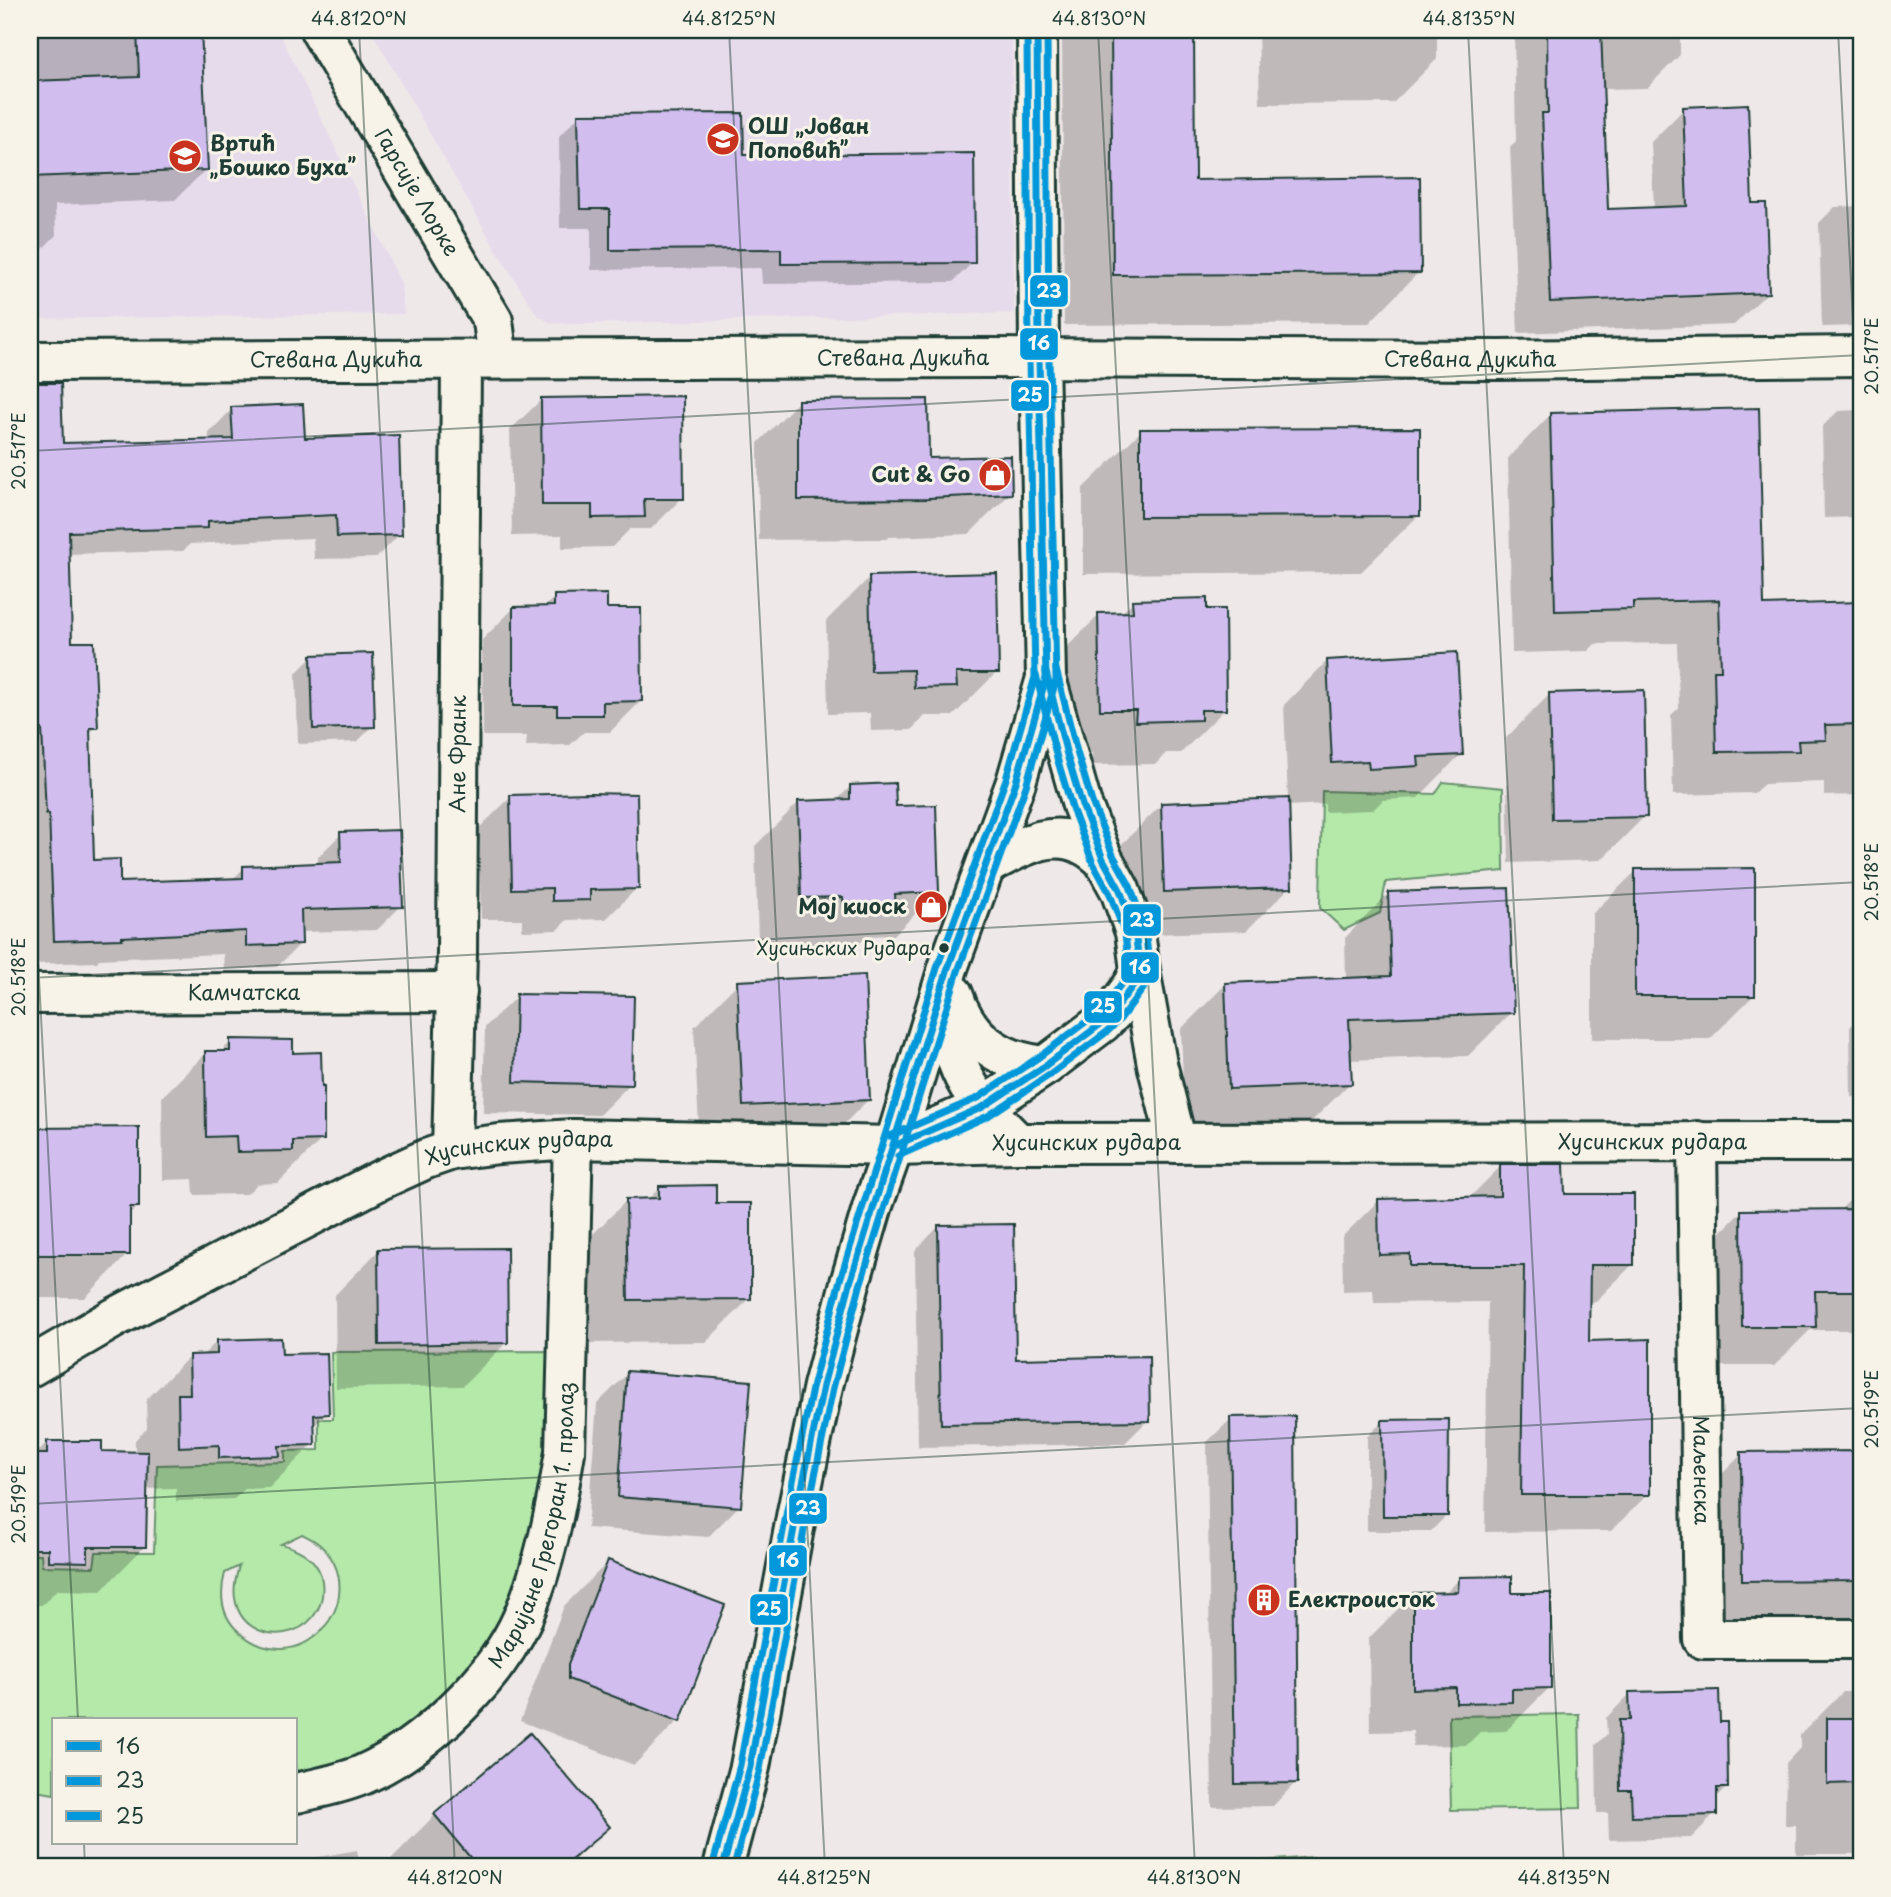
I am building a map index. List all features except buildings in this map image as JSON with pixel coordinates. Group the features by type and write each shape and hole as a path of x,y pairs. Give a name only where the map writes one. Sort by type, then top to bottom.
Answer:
{"street":[{"name":"Гарсије Лорке","path":"320,30 493,321 480,360"},
{"path":"1037,30 1039,358 1046,677 1082,805 1103,859 1120,890 1135,932 1157,1064 1177,1143"},
{"name":"Стевана Дукића","path":"30,361 1039,358 1500,360 1861,356"},
{"name":"Ане Франк","path":"452,1150 480,360"},
{"path":"723,1867 758,1731 797,1512 823,1386 869,1218 894,1146 948,968 1016,782 1046,677"},
{"path":"986,865 1037,841 1054,838 1065,838 1083,845 1103,859"},
{"path":"948,968 959,1011 976,1035 1000,1055 1045,1066"},
{"path":"948,968 948,1015 953,1049 962,1077 983,1107 1018,1143"},
{"path":"894,1146 983,1107 1045,1066 1114,1011 1134,984 1140,970"},
{"name":"Камчатска","path":"30,994 457,992"},
{"name":"Хусинских рудара","path":"30,1367 116,1317 426,1158 452,1150 499,1144 573,1139 894,1146 1018,1143 1861,1142"},
{"name":"Маријане Грегоран 1. пролаз","path":"298,1793 327,1787 362,1775 395,1758 432,1730 470,1695 488,1674 523,1618 548,1543 565,1452 573,1139"},
{"name":"Маљенска","path":"1697,1141 1703,1639 1861,1639"}],"shaded area":[{"name":"Вртић „Бошко Буха”","path":"30,30 278,30 401,283 404,314 30,319"},
{"name":"ОШ „Јован Поповић”","path":"371,30 1012,30 1014,313 551,323 537,315 495,248"}],"green space":[{"path":"1443,782 1503,788 1504,871 1386,882 1380,913 1344,930 1320,908 1322,791 1435,794"},
{"path":"568,1351 558,1498 470,1695 298,1792 298,1718 52,1718 52,1794 30,1790 30,1554 41,1554 42,1566 94,1567 96,1552 154,1552 157,1465 285,1462 285,1451 319,1450 319,1419 333,1419 331,1352","holes":["302,1534 314,1540 335,1566 339,1589 335,1611 322,1630 304,1643 282,1649 259,1645 235,1628 226,1615 222,1595 225,1573 239,1566 235,1598 241,1616 253,1627 268,1633 284,1633 300,1628 313,1617 321,1602 322,1581 317,1567 308,1556 281,1544"]},
{"path":"1579,1714 1581,1808 1451,1810 1449,1716"},
{"path":"1313,1857 1322,1867 1182,1867"}],"transit line":[{"name":"25","path":"713,1864 740,1765 787,1510 813,1384 840,1280 938,965 1006,779 1035,677 1027,30"},
{"name":"16","path":"723,1867 750,1767 823,1386 850,1283 948,968 1016,782 1046,678 1039,358 1037,30"},
{"name":"23","path":"734,1867 760,1769 833,1388 860,1286 958,971 1026,786 1056,680 1049,358 1047,30"},
{"name":"23","path":"898,1156 988,1116 1051,1074 1121,1018 1143,989 1150,973 1145,928 1130,886 1113,855 1092,802 1056,669"},
{"name":"16","path":"894,1146 983,1107 1045,1066 1114,1011 1134,984 1140,970 1135,932 1120,890 1103,859 1082,805 1046,672"},
{"name":"25","path":"890,1136 978,1098 1039,1057 1095,1015 1125,979 1129,969 1125,934 1072,808 1036,675"}],"place":[{"name":"ОШ „Јован Поповић”","path":"723,139"},
{"name":"Вртић „Бошко Буха”","path":"185,156"},
{"name":"Cut & Go","path":"995,475"},
{"name":"Мој киоск","path":"931,907"},
{"name":"Хусињских Рудара","path":"944,948"},
{"name":"Електроисток","path":"1264,1600"}]}
